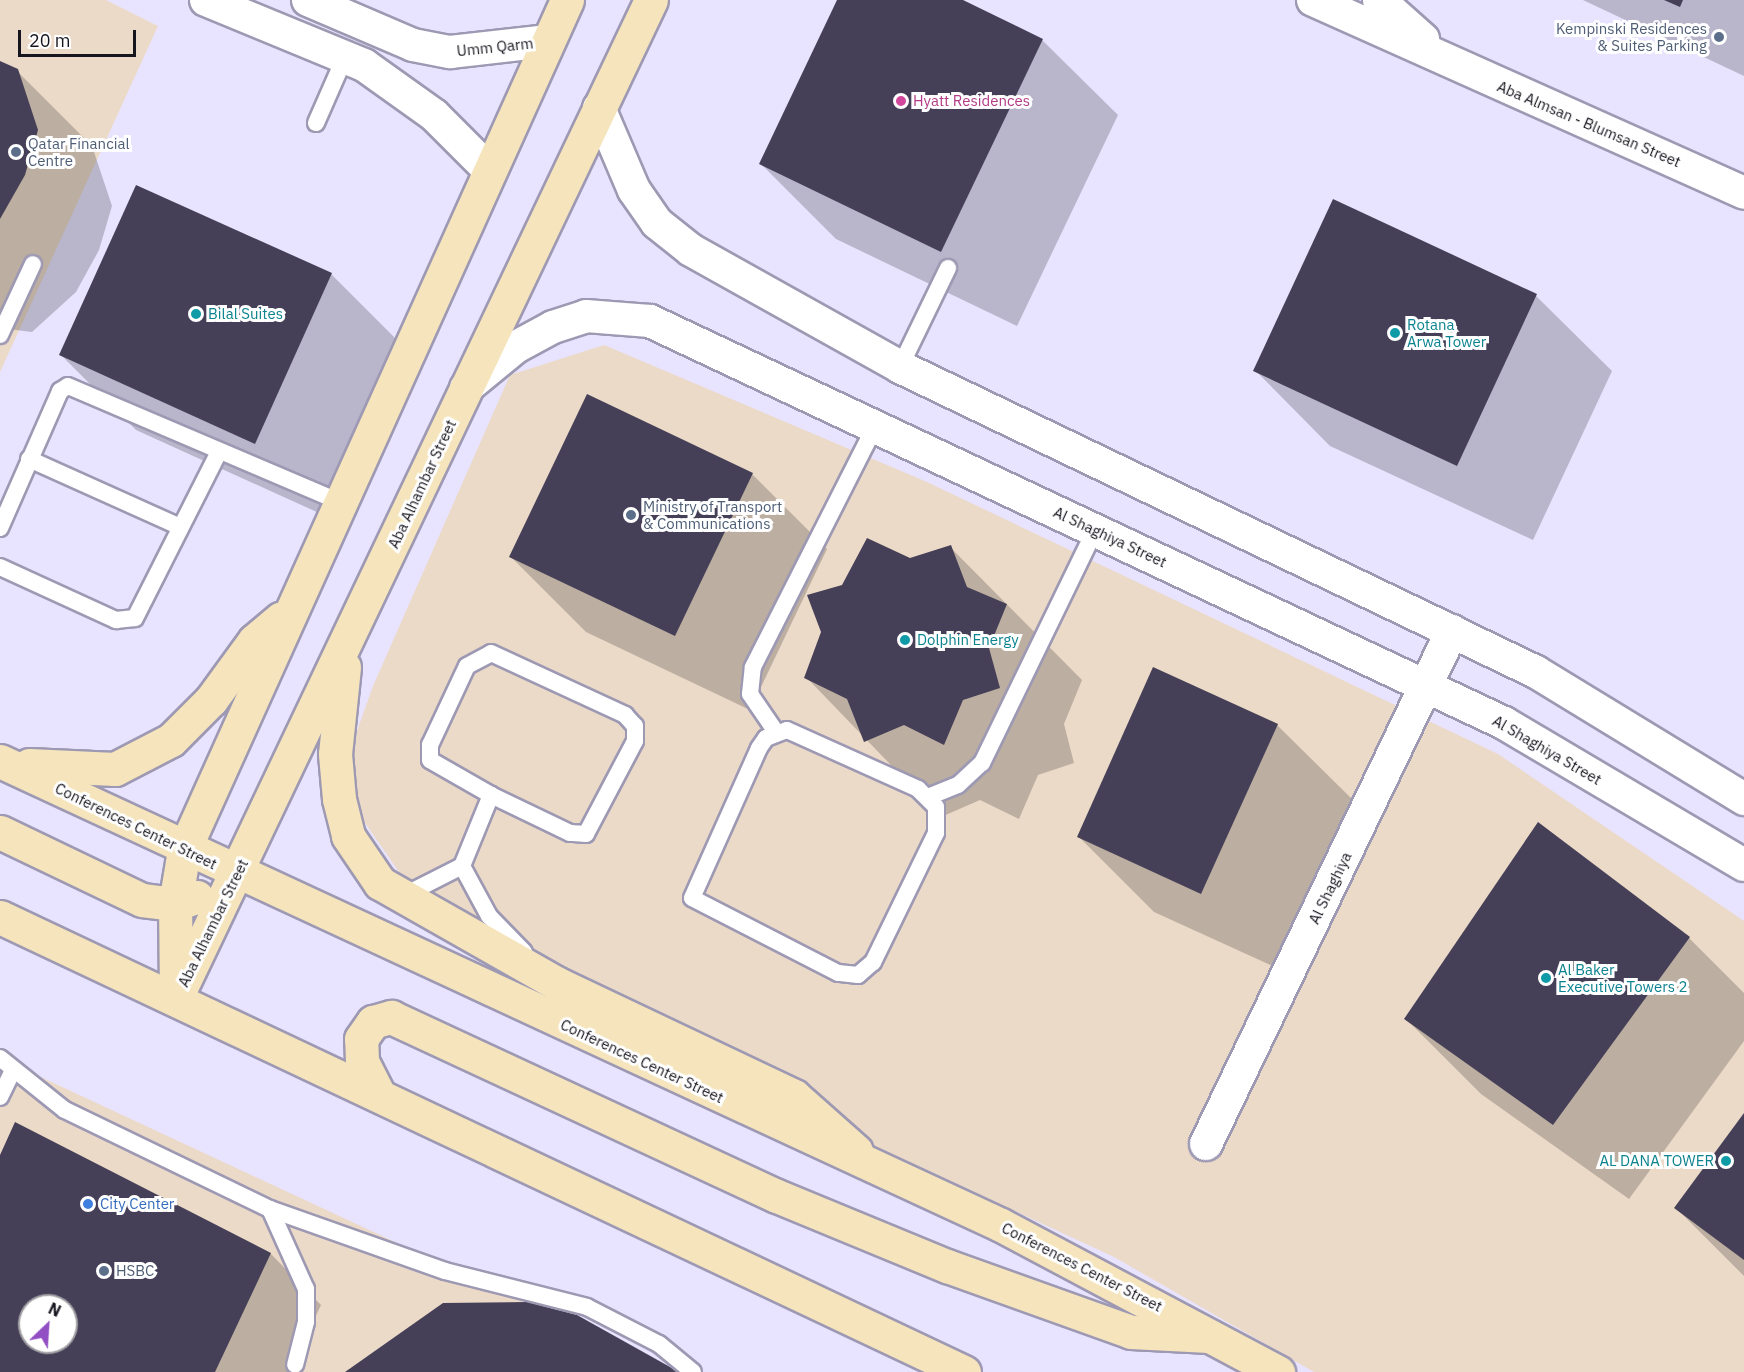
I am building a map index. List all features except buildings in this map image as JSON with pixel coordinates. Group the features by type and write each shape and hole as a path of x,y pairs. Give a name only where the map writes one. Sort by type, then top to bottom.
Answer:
{"street":[{"path":"206,0 345,57 401,87 487,168"},
{"name":"Umm Qarm","path":"308,0 412,45 450,52 548,41"},
{"name":"Aba Alhambar Street","path":"176,998 175,904 183,850 487,168 567,0"},
{"name":"Aba Alhambar Street","path":"176,998 346,647 466,388 651,0"},
{"name":"Aba Almsan - Blumsan Street","path":"1313,0 1466,72 1626,136 1744,193"},
{"name":"Aba Almsan - Blumsan Street","path":"1379,0 1466,72"},
{"path":"599,108 614,151 657,223 691,250 900,368 1536,672 1744,799"},
{"name":"Al Shaghiya Street","path":"466,388 516,346 553,327 586,316 618,316 685,334 1426,688 1504,723 1744,865"},
{"path":"0,758 39,769 115,770 171,741 211,700 254,641 289,611"},
{"name":"Al Shaghiya","path":"1206,1144 1452,631"},
{"path":"346,647 335,754 339,799 348,836 365,864 400,897 558,984 794,1096 845,1137 865,1163"},
{"name":"Conferences Center Street","path":"0,758 183,850 865,1163 1220,1337 1278,1372"},
{"path":"0,832 142,900 175,904 236,874"},
{"path":"0,917 377,1091 964,1372"},
{"path":"377,1091 362,1062 361,1039 373,1022 391,1017 777,1196 947,1266 1131,1332 1220,1337"}],"lane":[{"path":"316,123 345,57"},
{"path":"0,335 33,264"},
{"path":"900,368 948,268"},
{"path":"0,528 60,391 68,386 338,501"},
{"path":"776,732 750,694 753,667 876,425"},
{"path":"0,567 126,621 135,618 219,452"},
{"path":"29,459 180,527"},
{"path":"928,797 958,785 982,763 1095,530"},
{"path":"481,655 500,656 625,715 635,726 635,741 586,834 570,833 491,795 435,767 429,752 467,666 481,655"},
{"path":"776,732 799,732 928,797 937,814 936,833 873,962 858,975 837,973 692,898 759,748 776,732"},
{"path":"400,897 462,866 491,795"},
{"path":"462,866 489,916 558,984"},
{"path":"0,1058 65,1110 270,1209 445,1271 587,1307 658,1344 693,1372"},
{"path":"0,1097 13,1070"},
{"path":"270,1209 306,1289 306,1322 295,1365"}],"shaded area":[{"path":"0,0 106,0 158,26 0,372"},
{"path":"604,345 927,482 1498,754 1744,921 1744,1372 1314,1372 1114,1257 637,1036 408,885 338,784 373,686 510,375"},
{"path":"0,1058 674,1372 0,1372"}],"place":[{"name":"Kempinski Residences & Suites Parking","path":"1719,37"},
{"name":"Hyatt Residences","path":"901,101"},
{"name":"Qatar Financial Centre","path":"16,152"},
{"name":"Bilal Suites","path":"196,314"},
{"name":"Rotana Arwa Tower","path":"1395,333"},
{"name":"Ministry of Transport & Communications","path":"631,515"},
{"name":"Dolphin Energy","path":"905,640"},
{"name":"Al Baker Executive Towers 2","path":"1546,978"},
{"name":"AL DANA TOWER","path":"1726,1161"},
{"name":"City Center","path":"88,1204"},
{"name":"HSBC","path":"104,1271"}]}
